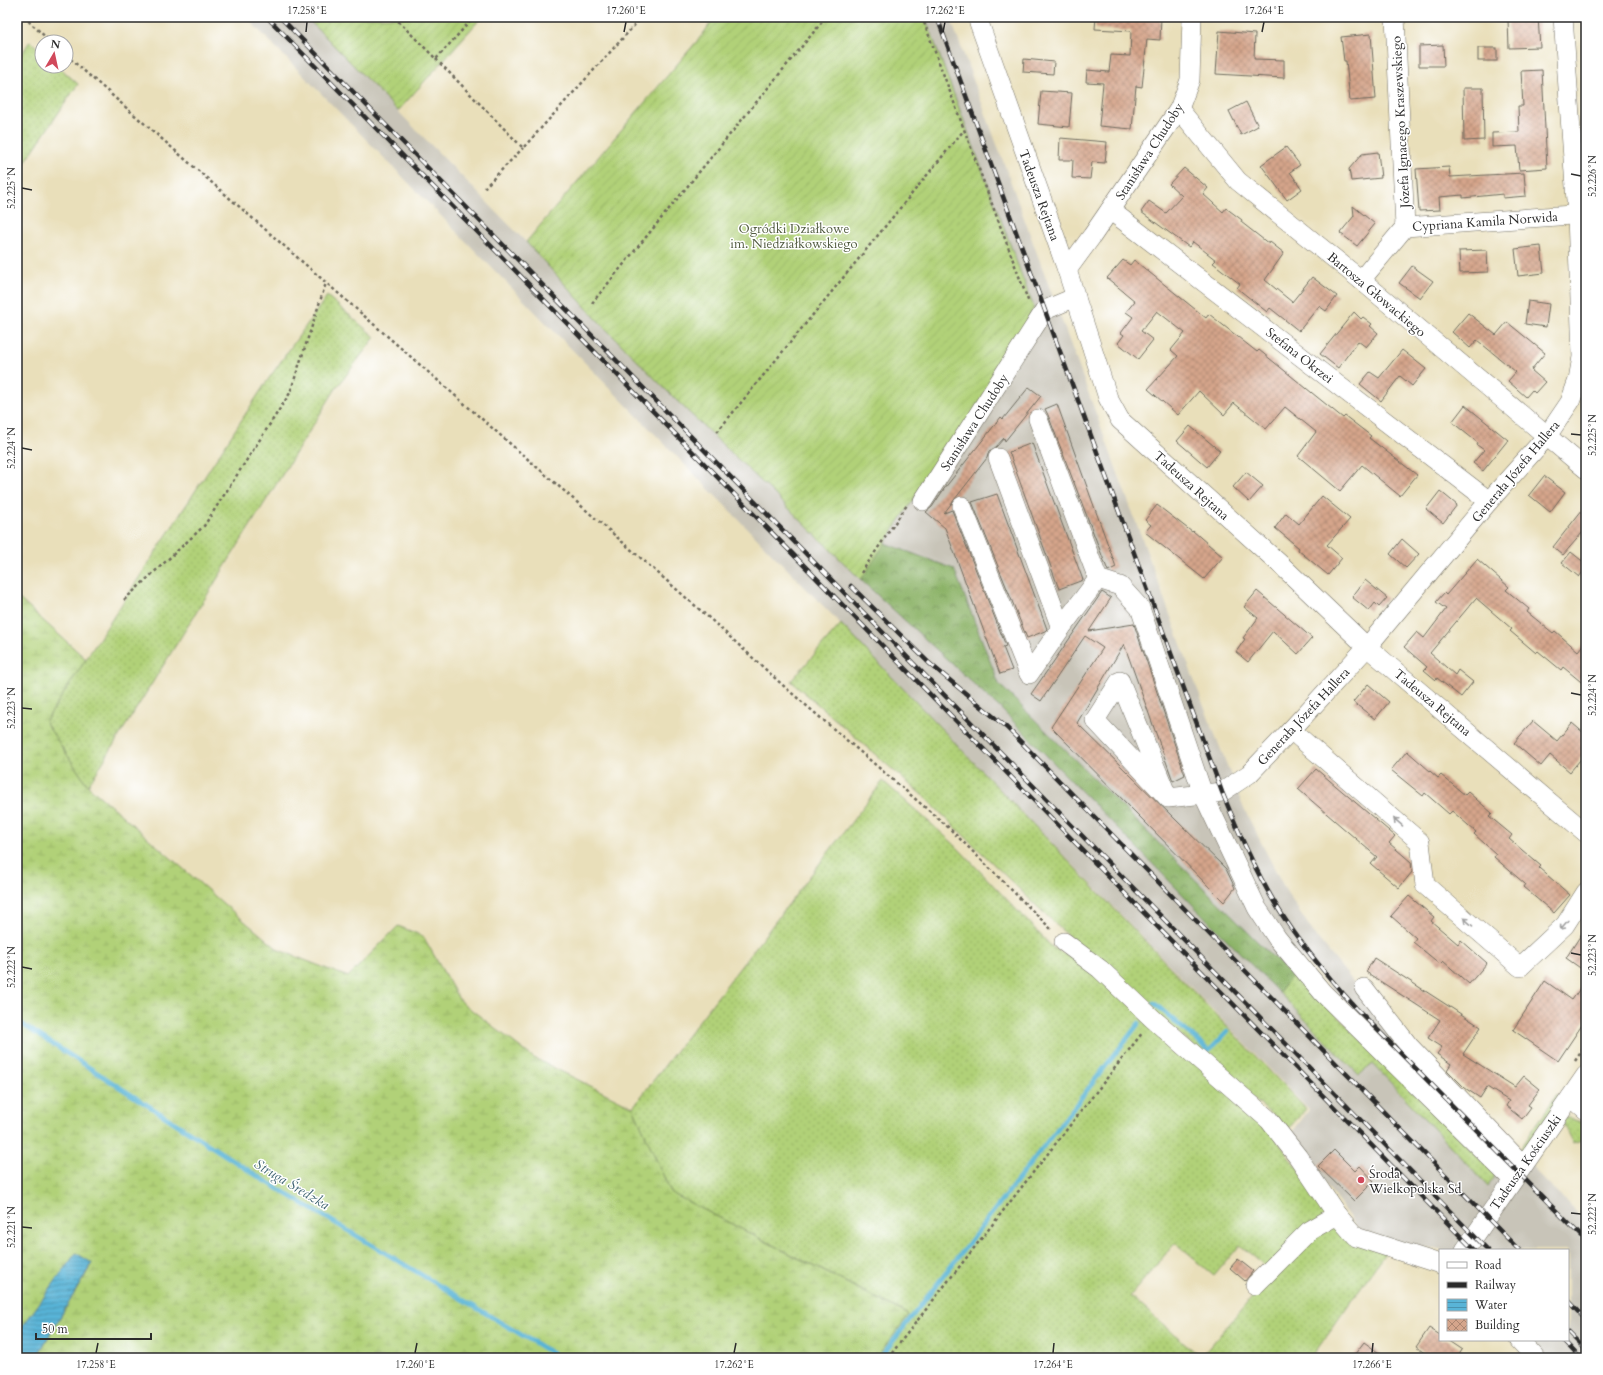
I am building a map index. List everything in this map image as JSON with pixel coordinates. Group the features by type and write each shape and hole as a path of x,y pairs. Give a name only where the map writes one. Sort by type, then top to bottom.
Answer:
{"street":[{"name":"Tadeusza Rejtana","path":"977,17 1067,270 1108,398 1120,420 1280,564 1367,647 1586,833"},
{"name":"Stanisława Chudoby","path":"1067,270 1179,109 1190,80 1192,17"},
{"name":"Józefa Ignacego Kraszewskiego","path":"1395,17 1406,227"},
{"name":"Generała Józefa Hallera","path":"1168,798 1222,792 1249,774 1367,647 1489,501 1547,436 1570,402 1584,357 1581,214 1563,17"},
{"name":"Bartosza Głowackiego","path":"1179,109 1238,181 1362,280 1586,469"},
{"name":"Stefana Okrzei","path":"1110,210 1489,501"},
{"name":"Cypriana Kamila Norwida","path":"1362,280 1406,227 1581,214"},
{"path":"1045,310 1076,297"},
{"name":"Stanisława Chudoby","path":"923,501 1045,310"},
{"path":"1038,419 1098,579"},
{"path":"998,458 1061,628"},
{"path":"962,506 1029,674 1098,579"},
{"path":"1098,579 1120,586 1140,608 1203,794 1257,908 1277,938 1323,993 1518,1173"},
{"path":"1120,681 1165,791 1168,798 1095,720 1120,681"},
{"path":"1291,730 1420,842 1425,885 1520,967 1566,925 1586,892"},
{"path":"1064,942 1100,970 1153,1019 1269,1120 1298,1157 1337,1215 1356,1237 1439,1264"},
{"path":"1364,988 1409,1046 1518,1173"},
{"name":"Tadeusza Kościuszki","path":"1466,1249 1586,1075"},
{"path":"1571,1097 1586,1110"},
{"path":"1255,1285 1309,1231 1337,1215"},
{"path":"1520,1341 1536,1358"}],"path":[{"path":"24,17 42,34"},
{"path":"394,17 523,148"},
{"path":"436,59 474,17"},
{"path":"484,188 523,148 642,17"},
{"path":"592,303 826,17"},
{"path":"922,17 1030,306 1045,310"},
{"path":"74,62 701,610 787,689 948,827 1064,942"},
{"path":"717,432 964,130"},
{"path":"124,600 204,526 290,394 326,283"},
{"path":"888,1358 1153,1019"}],"shaded area":[{"path":"246,17 306,17 526,242 602,325 676,400 861,580 1001,709 1359,1075 1373,1063 1488,1185 1503,1166 1302,958 1292,976 874,559 977,408 1034,308 925,17 950,17 1200,696 1244,809 1286,891 1315,935 1355,984 1586,1222 1586,1358 1547,1358 1533,1341 1569,1341 1569,1249 1440,1249 1403,1244 1358,1229 1290,1135 1309,1110 841,624"}],"green space":[{"path":"306,17 482,17 398,111"},
{"name":"Ogródki Działkowe im. Niedziałkowskiego","path":"715,17 925,17 1034,308 977,408 921,488 861,580 676,400 602,325 526,242 703,34"},
{"path":"30,41 34,45 34,74 67,74 78,84 17,174 17,61"},
{"path":"327,296 375,337 335,390 88,786 45,722 265,384"},
{"path":"882,542 954,569 999,684 1292,976 1279,993 1001,709 861,580 874,559"},
{"path":"17,597 86,659 45,722 88,786 279,950 348,977 398,926 423,936 460,1001 534,1058 633,1107 671,1193 909,1315 876,1358 36,1358 92,1264 76,1253 17,1334"},
{"path":"841,624 1306,1109 1288,1129 1069,937 923,796 791,681"},
{"path":"883,781 955,845 1052,947 1098,973 1265,1124 1331,1214 1266,1267 1240,1245 1214,1276 1175,1243 1130,1296 1201,1357 1273,1273 1334,1221 1385,1253 1311,1358 876,1358 908,1314 671,1193 633,1107"},
{"path":"1292,976 1321,999 1496,1174 1488,1186 1373,1064 1359,1075 1279,993"},
{"path":"1557,1094 1560,1097 1524,1151 1519,1151"},
{"path":"1566,1116 1586,1125 1586,1145 1581,1141 1573,1144 1562,1122"}],"water":[{"path":"76,1253 92,1263 36,1358 17,1358 17,1334"}],"building":[{"path":"1096,17 1161,17 1160,40 1147,39 1142,87 1136,86 1132,129 1099,126 1103,83 1086,82 1087,70 1109,72 1111,55 1130,56 1131,31 1095,29"},
{"path":"1518,17 1538,17 1540,47 1509,48 1508,20 1518,20"},
{"path":"1219,31 1255,34 1254,59 1284,60 1284,78 1216,74"},
{"path":"1371,34 1376,99 1350,101 1346,61 1344,61 1341,37"},
{"path":"1443,45 1444,66 1419,66 1419,46"},
{"path":"1478,48 1497,48 1497,61 1478,61"},
{"path":"1024,59 1054,62 1053,74 1023,72"},
{"path":"1542,70 1547,168 1519,170 1517,146 1492,147 1492,133 1519,132 1518,106 1523,106 1521,71"},
{"path":"1463,88 1483,88 1484,140 1464,141"},
{"path":"1041,91 1072,93 1069,127 1038,124"},
{"path":"1246,102 1258,126 1241,135 1229,111"},
{"path":"1060,138 1107,142 1105,163 1092,162 1090,179 1072,178 1073,160 1059,160"},
{"path":"1286,147 1300,165 1290,172 1302,189 1287,200 1261,165"},
{"path":"1378,152 1381,178 1351,181 1349,169 1362,154"},
{"path":"1449,167 1450,177 1524,173 1526,196 1503,198 1503,194 1463,198 1463,195 1439,197 1440,210 1419,211 1416,169"},
{"path":"1184,168 1208,188 1203,194 1223,212 1226,208 1269,244 1270,242 1284,253 1265,280 1292,302 1312,277 1337,296 1326,311 1319,306 1299,331 1270,308 1267,312 1237,288 1240,284 1213,263 1216,260 1193,242 1189,247 1141,212 1149,201 1166,213 1182,196 1169,184"},
{"path":"1353,206 1375,224 1357,246 1340,233 1354,216"},
{"path":"1541,246 1544,273 1518,276 1515,249"},
{"path":"1487,250 1488,272 1460,273 1459,251"},
{"path":"1123,260 1130,265 1134,260 1206,318 1209,314 1257,352 1259,350 1343,418 1345,416 1371,436 1369,438 1417,475 1400,496 1362,465 1340,491 1298,456 1316,432 1285,407 1266,429 1234,403 1224,415 1199,391 1178,415 1148,389 1178,356 1171,350 1185,333 1157,311 1141,331 1153,340 1138,359 1118,343 1124,335 1121,333 1133,317 1126,312 1135,301 1107,278"},
{"path":"1412,266 1433,281 1420,298 1399,283"},
{"path":"1528,301 1549,304 1546,327 1525,324"},
{"path":"1354,312 1361,319 1363,317 1372,324 1370,326 1378,333 1366,347 1358,341 1338,368 1320,354"},
{"path":"1468,313 1496,335 1507,322 1545,353 1531,370 1545,382 1535,393 1532,390 1526,397 1508,381 1516,372 1477,340 1470,348 1452,332"},
{"path":"1402,350 1426,369 1412,386 1400,376 1381,401 1360,384 1370,372 1379,378"},
{"path":"1029,387 1041,396 1005,441 1004,438 996,447 989,451 987,458 944,513 952,510 1006,646 1003,647 1012,670 1000,674 945,528 926,512 932,507 944,489 1001,417 1003,419"},
{"path":"1057,404 1116,567 1108,571 1045,409"},
{"path":"1465,405 1508,440 1483,471 1473,463 1484,450 1477,445 1478,443 1452,422"},
{"path":"1190,426 1220,451 1207,467 1177,441"},
{"path":"1032,443 1083,580 1059,589 1009,452"},
{"path":"1246,472 1263,486 1249,502 1233,487"},
{"path":"1544,476 1565,492 1550,512 1529,495"},
{"path":"1440,491 1457,505 1443,523 1426,509"},
{"path":"997,494 1047,629 1027,638 972,502"},
{"path":"1322,496 1350,519 1327,545 1342,558 1328,575 1275,528 1286,513 1299,524"},
{"path":"1157,505 1192,532 1193,531 1223,557 1204,579 1145,532 1151,525 1145,520"},
{"path":"1586,505 1586,534 1583,532 1563,555 1553,547"},
{"path":"1402,539 1419,554 1406,568 1390,554"},
{"path":"1571,552 1586,564 1586,568 1579,577 1562,563"},
{"path":"1477,559 1509,587 1506,590 1529,609 1527,612 1553,633 1555,631 1578,651 1586,641 1586,686 1563,667 1561,670 1538,651 1536,653 1510,631 1512,629 1476,598 1430,653 1455,675 1458,670 1473,682 1461,697 1437,678 1436,680 1424,670 1427,667 1404,647 1417,632 1424,638 1446,609 1436,602 1444,593 1446,595"},
{"path":"1365,580 1387,598 1379,607 1375,603 1369,611 1352,597"},
{"path":"1257,591 1312,638 1298,654 1273,631 1248,662 1236,652 1245,639 1243,638 1258,618 1244,607"},
{"path":"1102,592 1111,598 1089,631 1134,624 1185,775 1173,781 1124,644 1077,723 1226,869 1235,888 1224,902 1051,727 1103,648 1085,636 1041,701 1031,694"},
{"path":"1368,684 1389,702 1375,719 1353,702"},
{"path":"1533,721 1557,741 1572,723 1586,735 1586,753 1570,772 1550,755 1541,766 1514,743"},
{"path":"1407,751 1438,778 1441,775 1465,795 1468,792 1492,813 1489,816 1512,835 1509,839 1541,866 1539,868 1570,895 1554,913 1523,887 1525,884 1494,857 1496,854 1474,834 1476,832 1452,811 1449,814 1425,793 1423,796 1391,770"},
{"path":"1316,769 1395,836 1389,843 1411,862 1412,872 1399,888 1371,864 1377,857 1298,789"},
{"path":"1409,896 1434,917 1431,921 1458,944 1461,940 1487,963 1469,984 1443,961 1440,964 1413,942 1416,938 1391,916"},
{"path":"1586,927 1586,972 1566,958"},
{"path":"1374,958 1481,1027 1463,1054 1515,1087 1524,1076 1540,1089 1528,1105 1531,1107 1522,1119 1506,1106 1509,1101 1487,1087 1480,1098 1465,1088 1447,1070 1451,1064 1437,1054 1442,1047 1428,1038 1440,1020 1366,972"},
{"path":"1586,980 1586,1019 1558,1061 1513,1030 1545,981 1572,1000"},
{"path":"1334,1150 1355,1171 1360,1166 1374,1181 1354,1201 1318,1166"},
{"path":"1238,1259 1253,1271 1245,1281 1230,1268"},
{"path":"1429,1328 1439,1334 1439,1341 1448,1341 1462,1350 1457,1358 1432,1358 1416,1347"},
{"path":"1364,1342 1386,1358 1352,1358"}],"waterway":[{"path":"1154,1003 1209,1051 1227,1032"},
{"name":"Struga Średzka","path":"17,1021 262,1179 560,1358"},
{"path":"880,1358 1139,1023"}],"railway":[{"path":"267,17 1473,1249"},
{"path":"280,17 1487,1249"},
{"path":"937,17 1222,792 1255,867 1279,910 1296,936 1325,973 1356,1008 1586,1241"},
{"path":"851,586 929,663 1006,727 1518,1249"},
{"path":"1569,1301 1586,1319"},
{"path":"1569,1333 1586,1350"},
{"path":"1564,1341 1580,1358"}],"place":[{"name":"Środa Wielkopolska Sd","path":"1361,1180"}]}
